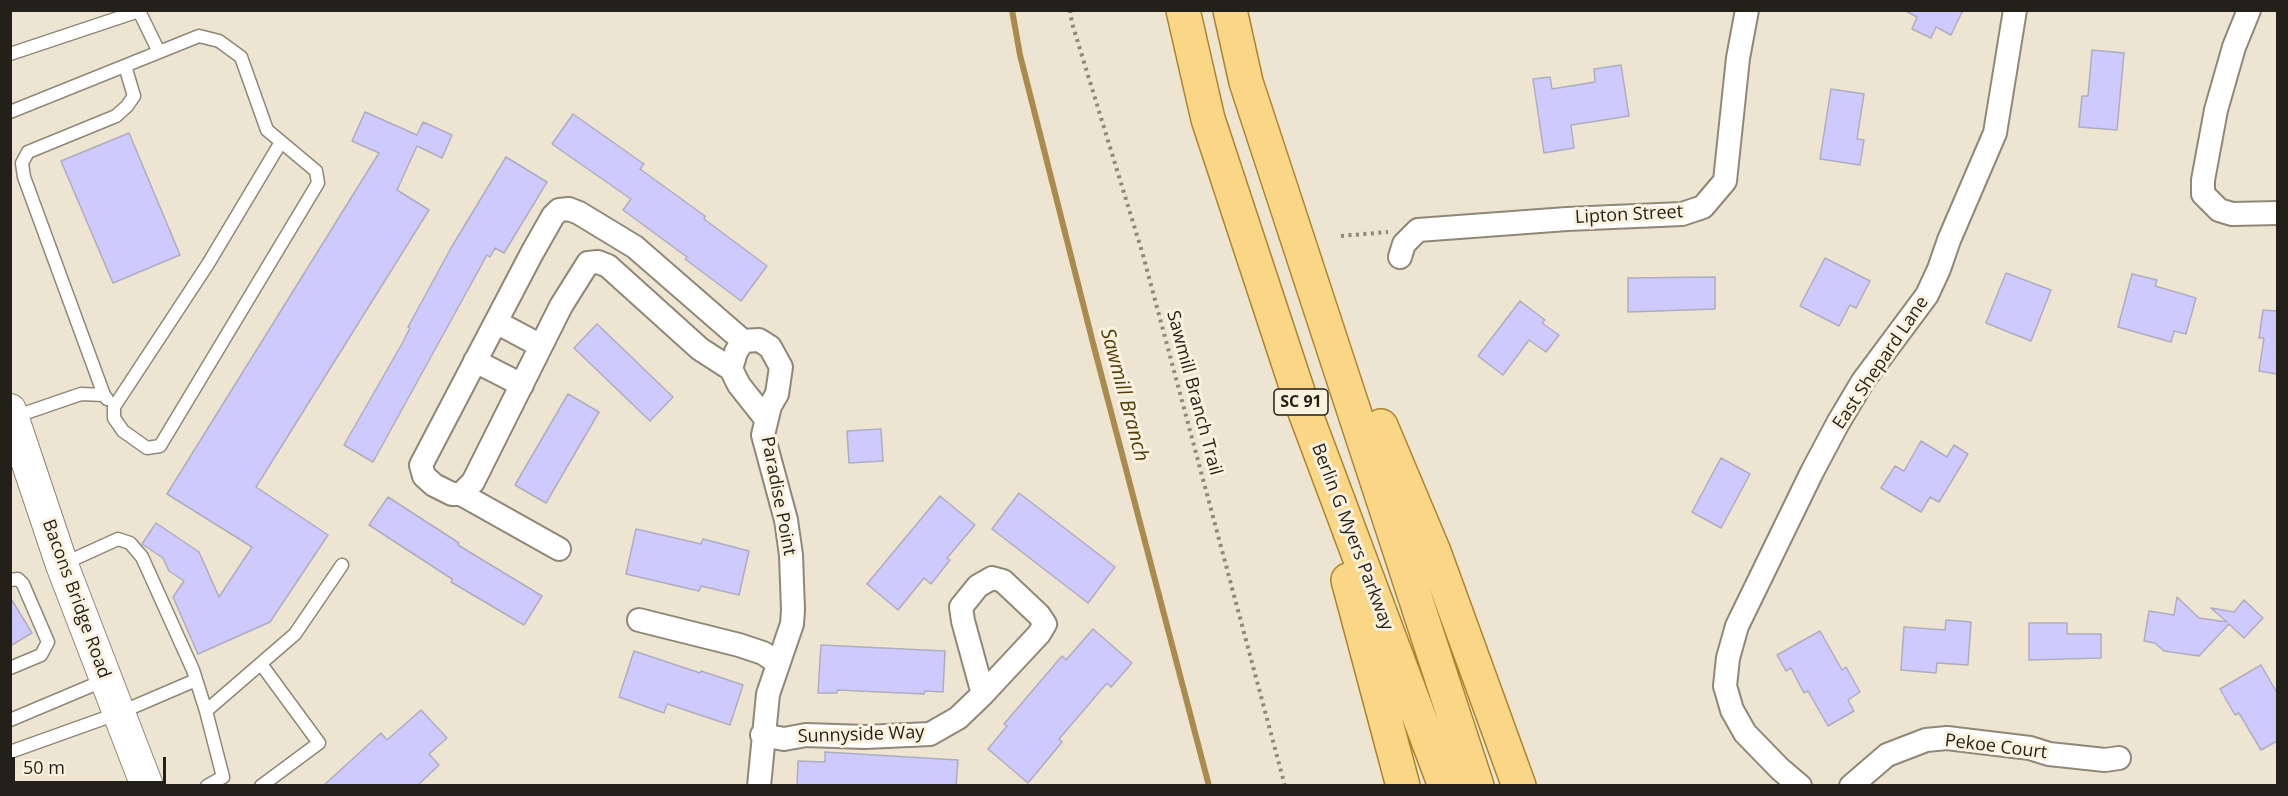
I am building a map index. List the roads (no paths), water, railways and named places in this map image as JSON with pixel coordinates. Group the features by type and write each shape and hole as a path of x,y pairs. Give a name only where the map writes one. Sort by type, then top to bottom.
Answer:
{"main road":[{"name":"Berlin G Myers Parkway","path":"1183,10 1208,119 1302,404 1445,786"},
{"name":"Berlin G Myers Parkway","path":"1230,10 1246,81 1295,224 1477,786"},
{"path":"1295,224 1434,552 1519,786"},
{"path":"1302,404 1403,786"},
{"name":"Bacons Bridge Road","path":"12,414 62,564 147,786"}],"street":[{"name":"Lipton Street","path":"1400,257 1404,244 1418,230 1567,219 1682,214 1703,207 1725,182 1738,58 1747,10"},
{"name":"East Shepard Lane","path":"1800,786 1745,733 1732,710 1725,686 1728,658 1737,626 1833,433 1863,381 1927,295 1939,269 1995,133 2015,10"},
{"path":"2249,10 2234,48 2216,110 2205,162 2203,194 2219,210 2232,214 2277,213"},
{"path":"461,494 473,482 561,306 582,269 588,263 598,262 608,266 700,349 731,369 736,352 743,341 635,248 597,222 569,209 559,210 553,216 421,465 424,476 434,485 452,494 461,494 559,549"},
{"path":"496,322 541,346"},
{"name":"Paradise Point","path":"743,341 759,340 770,347 781,368 777,394 766,419 763,435 786,520 792,577 792,624 768,693 762,735 759,786"},
{"path":"475,361 522,385"},
{"name":"Paradise Point","path":"731,369 739,385 766,419"},
{"name":"Sunnyside Way","path":"762,735 784,739 806,735 865,738 930,734 958,718 983,694 1039,634 1044,624 1039,615 1003,581 992,578 978,586 961,607 983,694"},
{"path":"639,620 739,645 763,653 778,663"},
{"name":"Pekoe Court","path":"1851,786 1887,755 1926,740 1947,738 2030,748 2049,754 2105,759 2120,758"}],"lane":[{"path":"10,54 139,11 159,52"},
{"path":"10,112 200,36 219,41 241,57 267,130 316,171 318,183 160,446 147,448 123,431 114,418 114,407 208,264 281,142"},
{"path":"114,407 104,395 24,177 22,163 28,152 116,116 127,106 134,96 125,66"},
{"path":"12,414 81,394 104,395"},
{"path":"62,564 118,539 130,543 142,557 196,680 206,711 225,781 207,786"},
{"path":"206,711 295,634 342,565"},
{"path":"10,580 18,579 23,584 48,642 41,655 10,668"},
{"path":"261,664 319,743 261,786"},
{"path":"10,720 106,680"},
{"path":"10,752 119,713 196,680"}],"waterway":[{"name":"Sawmill Branch","path":"1012,10 1020,55 1094,347 1209,786"}]}
